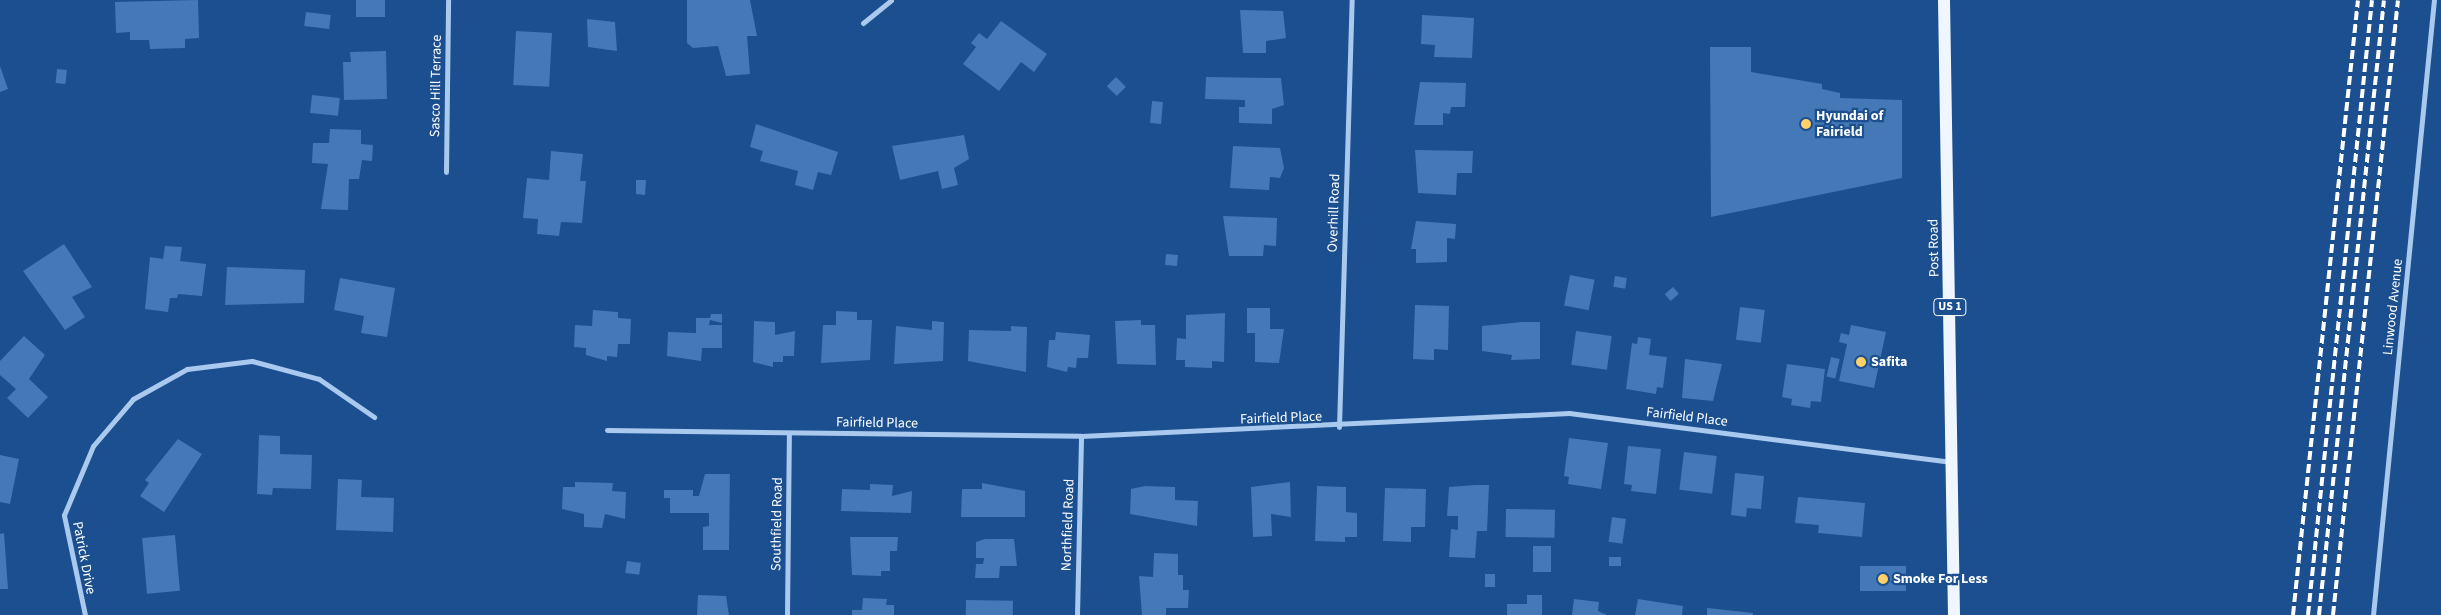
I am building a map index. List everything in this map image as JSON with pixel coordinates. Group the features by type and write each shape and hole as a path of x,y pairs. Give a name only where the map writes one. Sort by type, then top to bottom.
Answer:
{"main road":[{"name":"Post Road","path":"1944,0 1954,615"}],"street":[{"name":"Sasco Hill Terrace","path":"446,172 448,0"},
{"path":"863,23 891,0"},
{"name":"Overhill Road","path":"1339,427 1352,0"},
{"name":"Linwood Avenue","path":"2373,615 2434,0"},
{"name":"Patrick Drive","path":"85,615 64,515 93,446 133,399 187,369 252,361 319,379 374,417"},
{"name":"Fairfield Place","path":"607,430 789,434 1081,436 1339,427 1569,413 1953,463"},
{"name":"Southfield Road","path":"787,615 789,434"},
{"name":"Northfield Road","path":"1076,615 1081,436"}],"building":[{"path":"198,0 199,38 185,39 185,48 150,49 149,40 130,40 130,32 116,33 115,2"},
{"path":"356,0 385,0 385,17 356,17"},
{"path":"687,0 750,0 757,36 747,36 750,74 726,76 718,46 693,48 687,43"},
{"path":"1240,10 1283,11 1286,38 1266,41 1266,53 1243,53"},
{"path":"306,12 331,15 329,29 304,26"},
{"path":"1422,15 1474,18 1472,58 1434,57 1435,45 1421,44"},
{"path":"587,19 615,22 617,51 588,47"},
{"path":"1001,21 1047,54 1034,72 1021,62 999,91 963,64 976,47 971,43 979,33 987,39"},
{"path":"516,31 552,33 549,87 513,85"},
{"name":"Hyundai of Fairield","path":"1710,47 1751,47 1751,72 1822,84 1822,89 1840,93 1840,98 1902,100 1902,178 1711,217"},
{"path":"386,51 387,99 344,100 343,62 351,62 350,52"},
{"path":"0,66 8,89 0,92"},
{"path":"57,69 67,70 65,84 56,83"},
{"path":"1116,77 1126,87 1117,96 1107,86"},
{"path":"1206,77 1281,78 1284,105 1272,109 1272,124 1239,123 1239,107 1245,107 1245,100 1205,99"},
{"path":"1420,82 1466,83 1465,107 1451,107 1450,114 1443,113 1443,125 1414,125"},
{"path":"312,95 340,98 338,116 310,113"},
{"path":"1152,101 1163,102 1161,124 1150,123"},
{"path":"756,124 838,152 831,175 818,172 813,190 795,185 798,171 760,161 763,151 750,147"},
{"path":"330,129 361,130 361,144 373,145 372,161 362,160 359,179 349,179 348,210 321,209 328,164 312,163 313,143 329,143"},
{"path":"964,135 969,159 954,168 958,185 942,189 938,171 900,180 892,146"},
{"path":"1233,146 1280,148 1284,168 1280,178 1270,177 1269,190 1230,188"},
{"path":"1415,150 1473,151 1472,173 1457,173 1456,195 1418,193"},
{"path":"551,151 583,154 580,181 586,181 582,223 561,222 559,236 537,234 538,219 523,218 527,178 549,180"},
{"path":"636,180 646,180 645,195 636,194"},
{"path":"1223,216 1277,218 1276,246 1264,245 1263,256 1229,256"},
{"path":"1416,221 1456,224 1455,239 1447,238 1447,262 1416,263 1416,249 1411,249"},
{"path":"64,244 92,287 72,297 85,317 65,330 23,271"},
{"path":"165,246 182,247 180,261 206,264 202,296 178,294 177,298 170,298 168,312 145,309 150,257 163,259"},
{"path":"1166,254 1178,255 1177,266 1165,265"},
{"path":"227,267 305,270 304,303 225,305"},
{"path":"1570,275 1595,280 1589,310 1564,305"},
{"path":"1615,276 1627,278 1625,289 1613,287"},
{"path":"340,278 395,288 387,337 361,333 364,316 334,310"},
{"path":"1673,287 1679,294 1671,301 1665,294"},
{"path":"1415,305 1449,306 1448,350 1434,349 1434,360 1413,359"},
{"path":"1740,307 1765,310 1761,343 1736,340"},
{"path":"1247,308 1270,308 1270,329 1284,329 1279,363 1255,362 1255,333 1247,333"},
{"path":"593,310 618,312 618,318 631,319 630,344 618,344 617,357 607,356 607,361 586,355 586,348 574,347 575,325 592,326"},
{"path":"836,311 857,312 857,320 872,320 870,360 821,363 823,325 836,325"},
{"path":"1225,313 1224,362 1212,361 1212,368 1185,367 1185,360 1176,360 1177,338 1186,339 1186,315"},
{"path":"711,314 722,314 722,323 710,320 709,325 722,325 722,348 702,348 701,361 667,356 668,332 696,333 696,318 710,318"},
{"path":"1141,320 1141,325 1155,325 1156,365 1117,364 1115,321"},
{"path":"754,321 775,322 775,335 795,331 794,356 783,356 783,362 773,362 773,367 753,362"},
{"path":"932,321 944,322 943,361 894,364 896,326 932,330"},
{"path":"1540,322 1540,359 1511,360 1512,355 1482,351 1482,326"},
{"name":"Safita","path":"1851,325 1886,332 1874,388 1839,381 1847,344 1839,342 1841,333 1849,335"},
{"path":"1011,326 1027,327 1026,372 968,361 969,330 1011,331"},
{"path":"1576,331 1612,336 1607,370 1571,365"},
{"path":"1056,332 1090,335 1088,358 1077,358 1076,368 1068,367 1067,372 1047,367 1049,340 1055,340"},
{"path":"24,336 45,355 29,379 48,397 28,418 7,398 16,389 0,375 0,361"},
{"path":"1638,337 1651,339 1649,355 1667,357 1663,388 1657,387 1656,394 1626,389 1632,343 1637,344"},
{"path":"1831,357 1840,359 1835,379 1827,376"},
{"path":"1685,359 1722,364 1713,401 1682,398"},
{"path":"1787,364 1825,369 1821,402 1811,401 1810,408 1791,405 1792,399 1782,397"},
{"path":"259,435 280,436 280,454 312,455 311,489 273,488 272,495 257,494"},
{"path":"1569,438 1608,443 1601,489 1568,484 1569,477 1564,476"},
{"path":"178,439 202,454 164,512 140,496 149,483 145,480"},
{"path":"1628,446 1661,449 1656,494 1631,491 1632,485 1624,484"},
{"path":"1684,452 1717,456 1712,494 1679,490"},
{"path":"0,455 19,459 10,504 0,502"},
{"path":"1735,473 1764,476 1761,509 1747,508 1746,517 1731,515"},
{"path":"705,474 730,474 729,550 703,550 703,527 709,526 709,513 670,513 670,498 664,498 664,490 693,490 693,496 699,496"},
{"path":"338,479 362,480 361,497 394,498 393,532 336,530"},
{"path":"575,482 613,483 612,491 626,492 625,519 605,514 602,528 584,527 584,514 562,509 563,487 575,487"},
{"path":"1290,482 1291,517 1271,514 1272,536 1253,537 1251,487"},
{"path":"982,483 1025,491 1025,517 961,517 962,489 982,489"},
{"path":"870,484 893,485 892,496 912,491 911,513 841,511 842,489 870,490"},
{"path":"1489,485 1487,531 1477,531 1475,558 1449,557 1451,529 1458,530 1458,516 1447,516 1449,487"},
{"path":"1145,486 1175,487 1175,500 1198,501 1197,526 1130,514 1131,489"},
{"path":"1317,486 1346,487 1346,512 1357,513 1357,537 1345,537 1345,542 1315,541"},
{"path":"1385,488 1426,489 1425,527 1411,527 1411,542 1383,541"},
{"path":"1798,497 1865,503 1862,537 1818,533 1819,525 1795,523"},
{"path":"1506,509 1555,510 1555,538 1506,537"},
{"path":"1612,517 1626,519 1622,544 1609,542"},
{"path":"4,533 8,589 0,589 0,534"},
{"path":"175,535 180,591 147,594 142,538"},
{"path":"850,537 898,537 897,551 890,551 890,571 881,571 881,576 852,575"},
{"path":"985,539 1014,539 1017,566 1000,566 999,578 975,578 976,564 983,564 984,558 976,558 976,542"},
{"path":"1533,546 1551,546 1551,572 1533,572"},
{"path":"1154,553 1178,554 1178,575 1183,575 1183,590 1189,590 1188,608 1166,608 1166,615 1142,615 1139,576 1153,577"},
{"path":"1609,557 1621,557 1621,566 1609,566"},
{"path":"627,561 641,563 639,575 625,573"},
{"name":"Smoke For Less","path":"1860,566 1906,566 1906,591 1860,591"},
{"path":"1485,574 1495,574 1495,587 1485,587"},
{"path":"698,595 726,596 729,615 697,615"},
{"path":"1527,595 1542,595 1542,615 1507,615 1507,604 1527,604"},
{"path":"863,598 887,599 886,605 894,605 894,615 852,615 852,610 862,610"},
{"path":"1574,599 1599,602 1598,611 1607,615 1572,615"},
{"path":"1638,599 1683,606 1682,615 1635,615"},
{"path":"966,600 1013,601 1013,615 966,615"},
{"path":"1707,608 1753,613 1753,615 1707,615"}],"railway":[{"path":"2293,615 2358,0"},
{"path":"2308,615 2372,0"},
{"path":"2319,615 2384,0"},
{"path":"2333,615 2398,0"}],"place":[{"name":"Hyundai of Fairield","path":"1806,124"},
{"name":"Safita","path":"1861,362"},
{"name":"Smoke For Less","path":"1883,579"}]}
